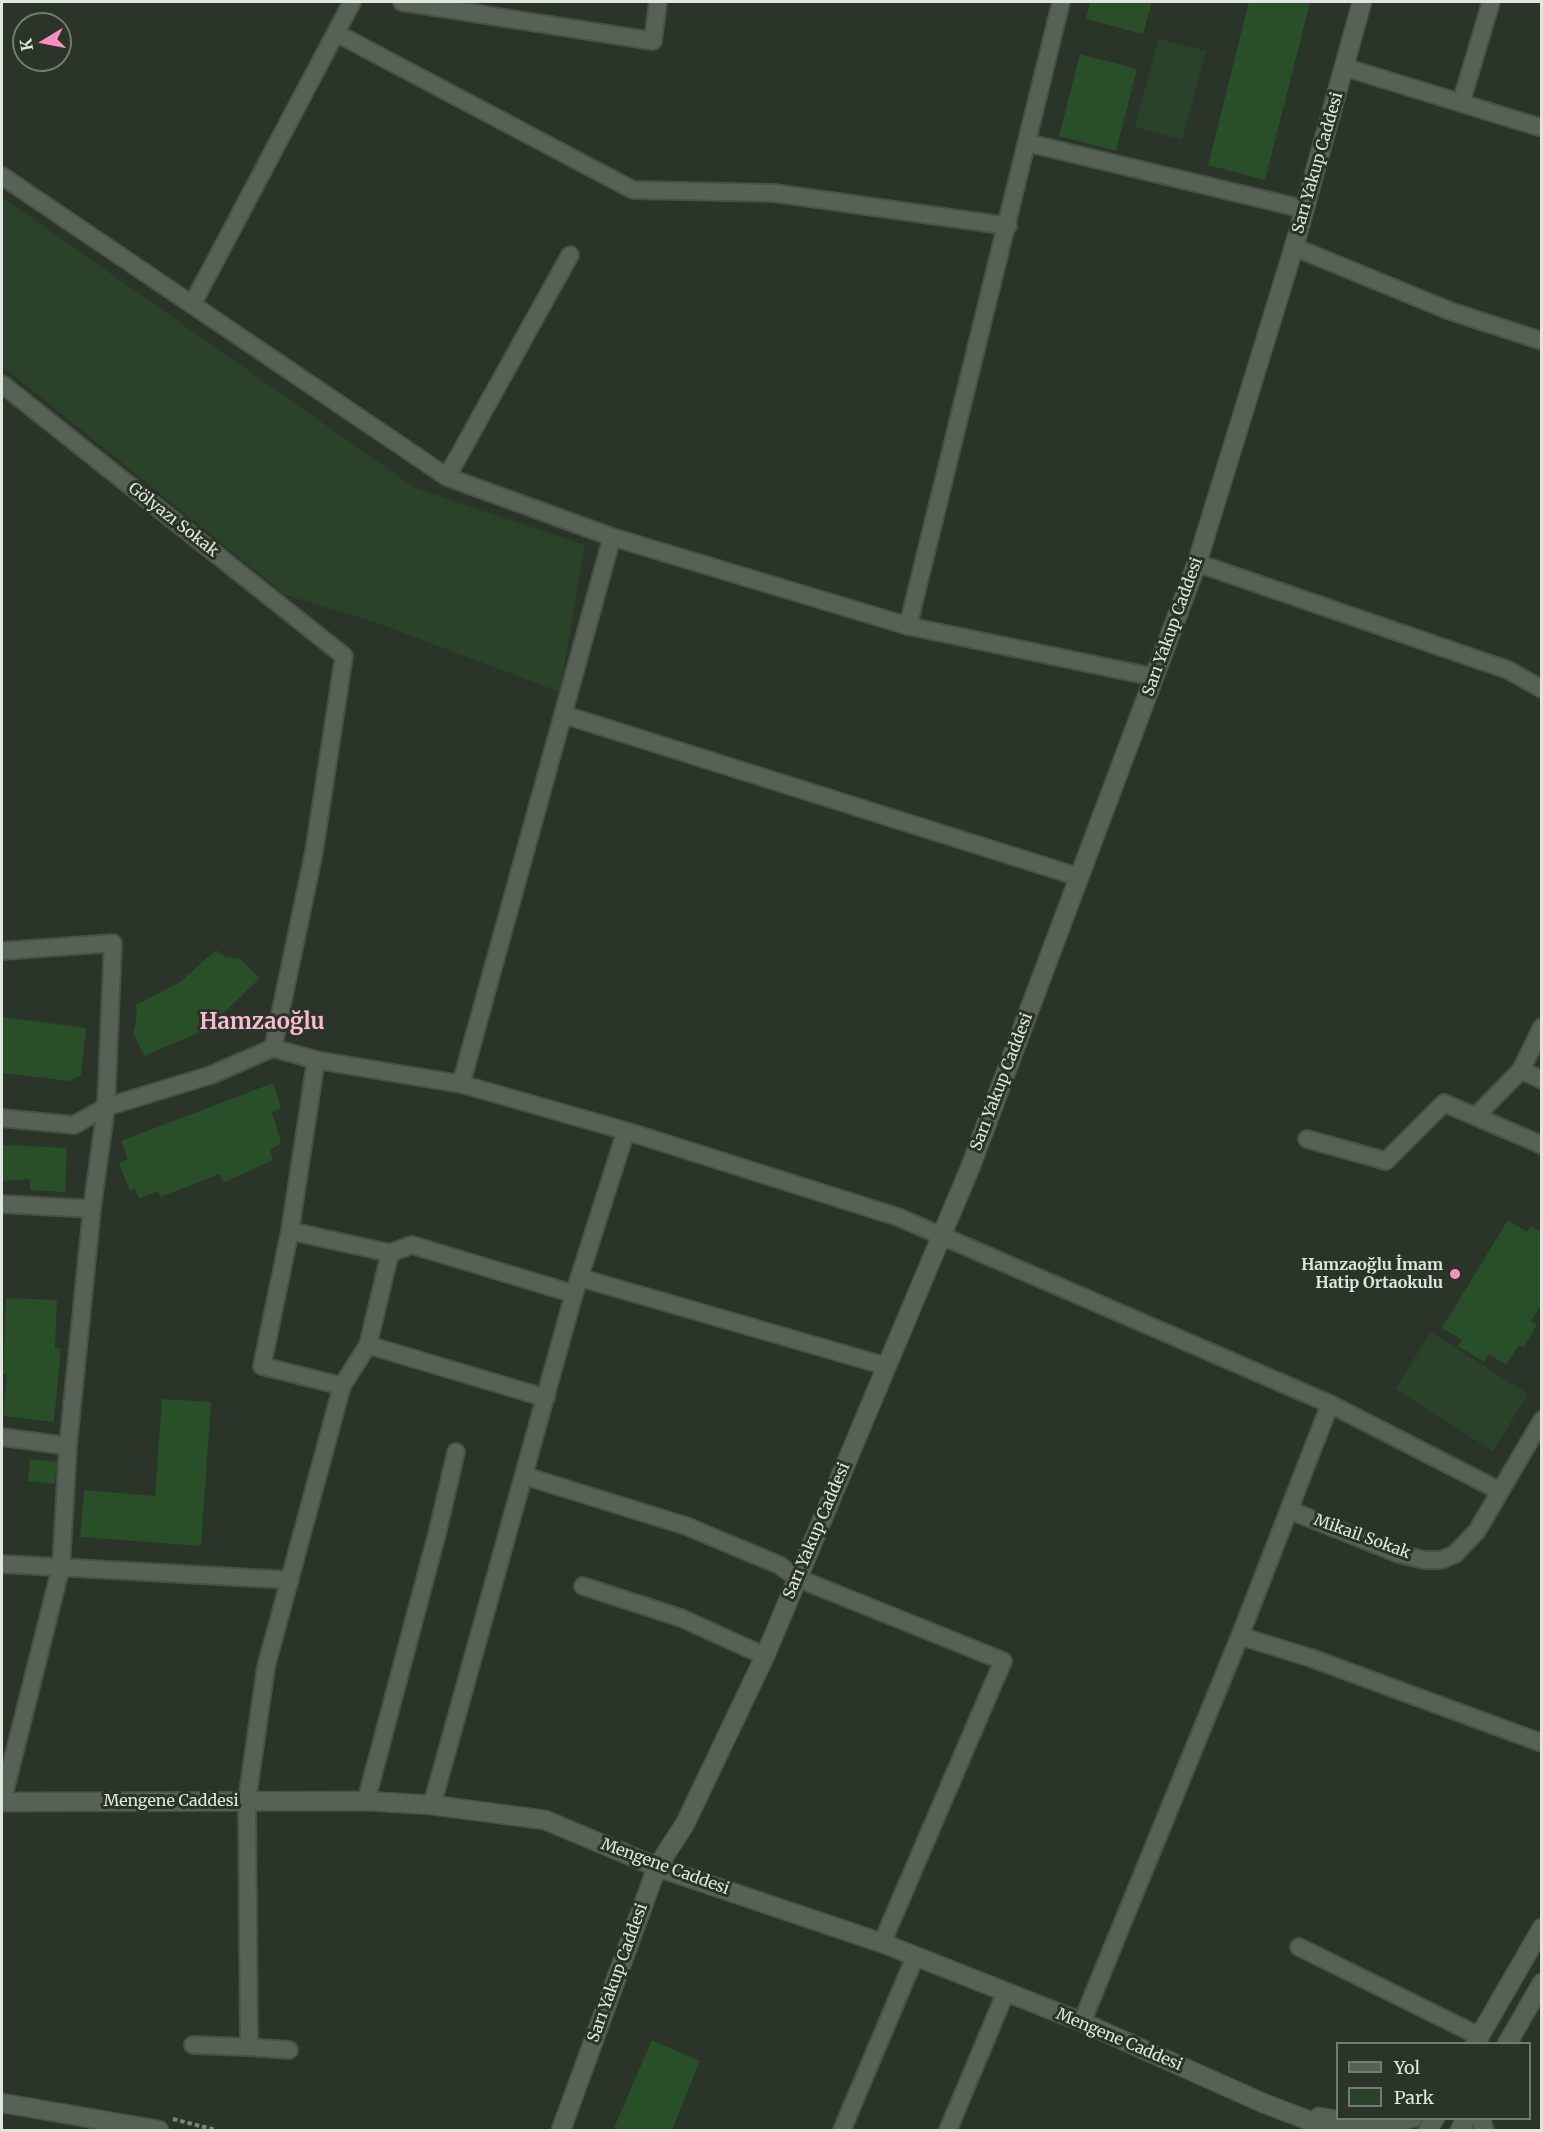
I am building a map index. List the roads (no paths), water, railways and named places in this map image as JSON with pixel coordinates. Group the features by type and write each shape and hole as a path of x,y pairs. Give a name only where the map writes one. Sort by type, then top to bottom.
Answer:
{"street":[{"path":"193,303 352,2"},
{"path":"402,2 653,41 658,2"},
{"path":"908,626 1008,226 1061,2"},
{"name":"Sarı Yakup Caddesi","path":"561,2130 657,1867 685,1824 765,1656 970,1168 1197,563 1294,247 1362,2"},
{"path":"1461,103 1491,2"},
{"path":"336,33 633,190 774,193 1008,226"},
{"path":"1344,67 1542,128"},
{"path":"1028,143 1304,209"},
{"path":"2,176 193,303 447,477 612,537 908,626 1154,677"},
{"path":"1294,247 1450,311 1542,341"},
{"path":"447,477 570,255"},
{"name":"Gölyazı Sokak","path":"2,384 344,656 314,852 273,1048"},
{"path":"461,1084 565,715 612,537"},
{"path":"1197,563 1508,670 1542,689"},
{"path":"565,715 1079,877"},
{"path":"2,951 113,943 105,1107 92,1209 68,1446 62,1568 2,1802"},
{"path":"1476,1116 1521,1070 1542,1027"},
{"path":"2,1118 74,1125 105,1107 211,1076 273,1048 316,1060 461,1084 626,1131 898,1217 1330,1404 1500,1491"},
{"path":"316,1060 290,1231 262,1366 342,1386"},
{"path":"1521,1070 1542,1080"},
{"path":"1307,1140 1386,1161 1444,1103 1542,1145"},
{"path":"432,1805 574,1294 581,1278 626,1131"},
{"path":"2,1204 92,1209"},
{"path":"290,1231 390,1252 412,1245 574,1294"},
{"path":"249,2047 247,1800 266,1667 342,1386 368,1346 390,1252"},
{"path":"581,1278 886,1366"},
{"path":"368,1346 546,1398"},
{"path":"1082,2022 1240,1636 1330,1404"},
{"name":"Mikail Sokak","path":"1289,1510 1399,1554 1424,1560 1442,1560 1455,1554 1477,1531 1542,1420"},
{"path":"2,1437 68,1446"},
{"path":"366,1801 438,1530 456,1452"},
{"path":"525,1476 686,1526 779,1565 797,1578 1003,1661 882,1943"},
{"path":"2,1564 290,1580"},
{"path":"583,1586 681,1618 765,1656"},
{"path":"1240,1636 1311,1658 1542,1743"},
{"name":"Mengene Caddesi","path":"2,1802 366,1801 432,1805 545,1820 657,1867 882,1943 1005,1994 1082,2022 1291,2113"},
{"path":"1299,1947 1477,2040 1542,1928"},
{"path":"842,2130 915,1957"},
{"path":"1508,2042 1542,1983"},
{"path":"948,2130 1005,1994"},
{"path":"193,2045 289,2050"},
{"path":"2,2103 159,2130"},
{"path":"1291,2113 1336,2120"},
{"path":"1291,2113 1314,2130"},
{"path":"1291,2113 1334,2130"},
{"path":"1336,2120 1369,2125 1410,2120"}],"place":[{"name":"Hamzaoğlu İmam Hatip Ortaokulu","path":"1455,1274"}],"district":[{"name":"Hamzaoğlu","path":"262,1023"}]}
